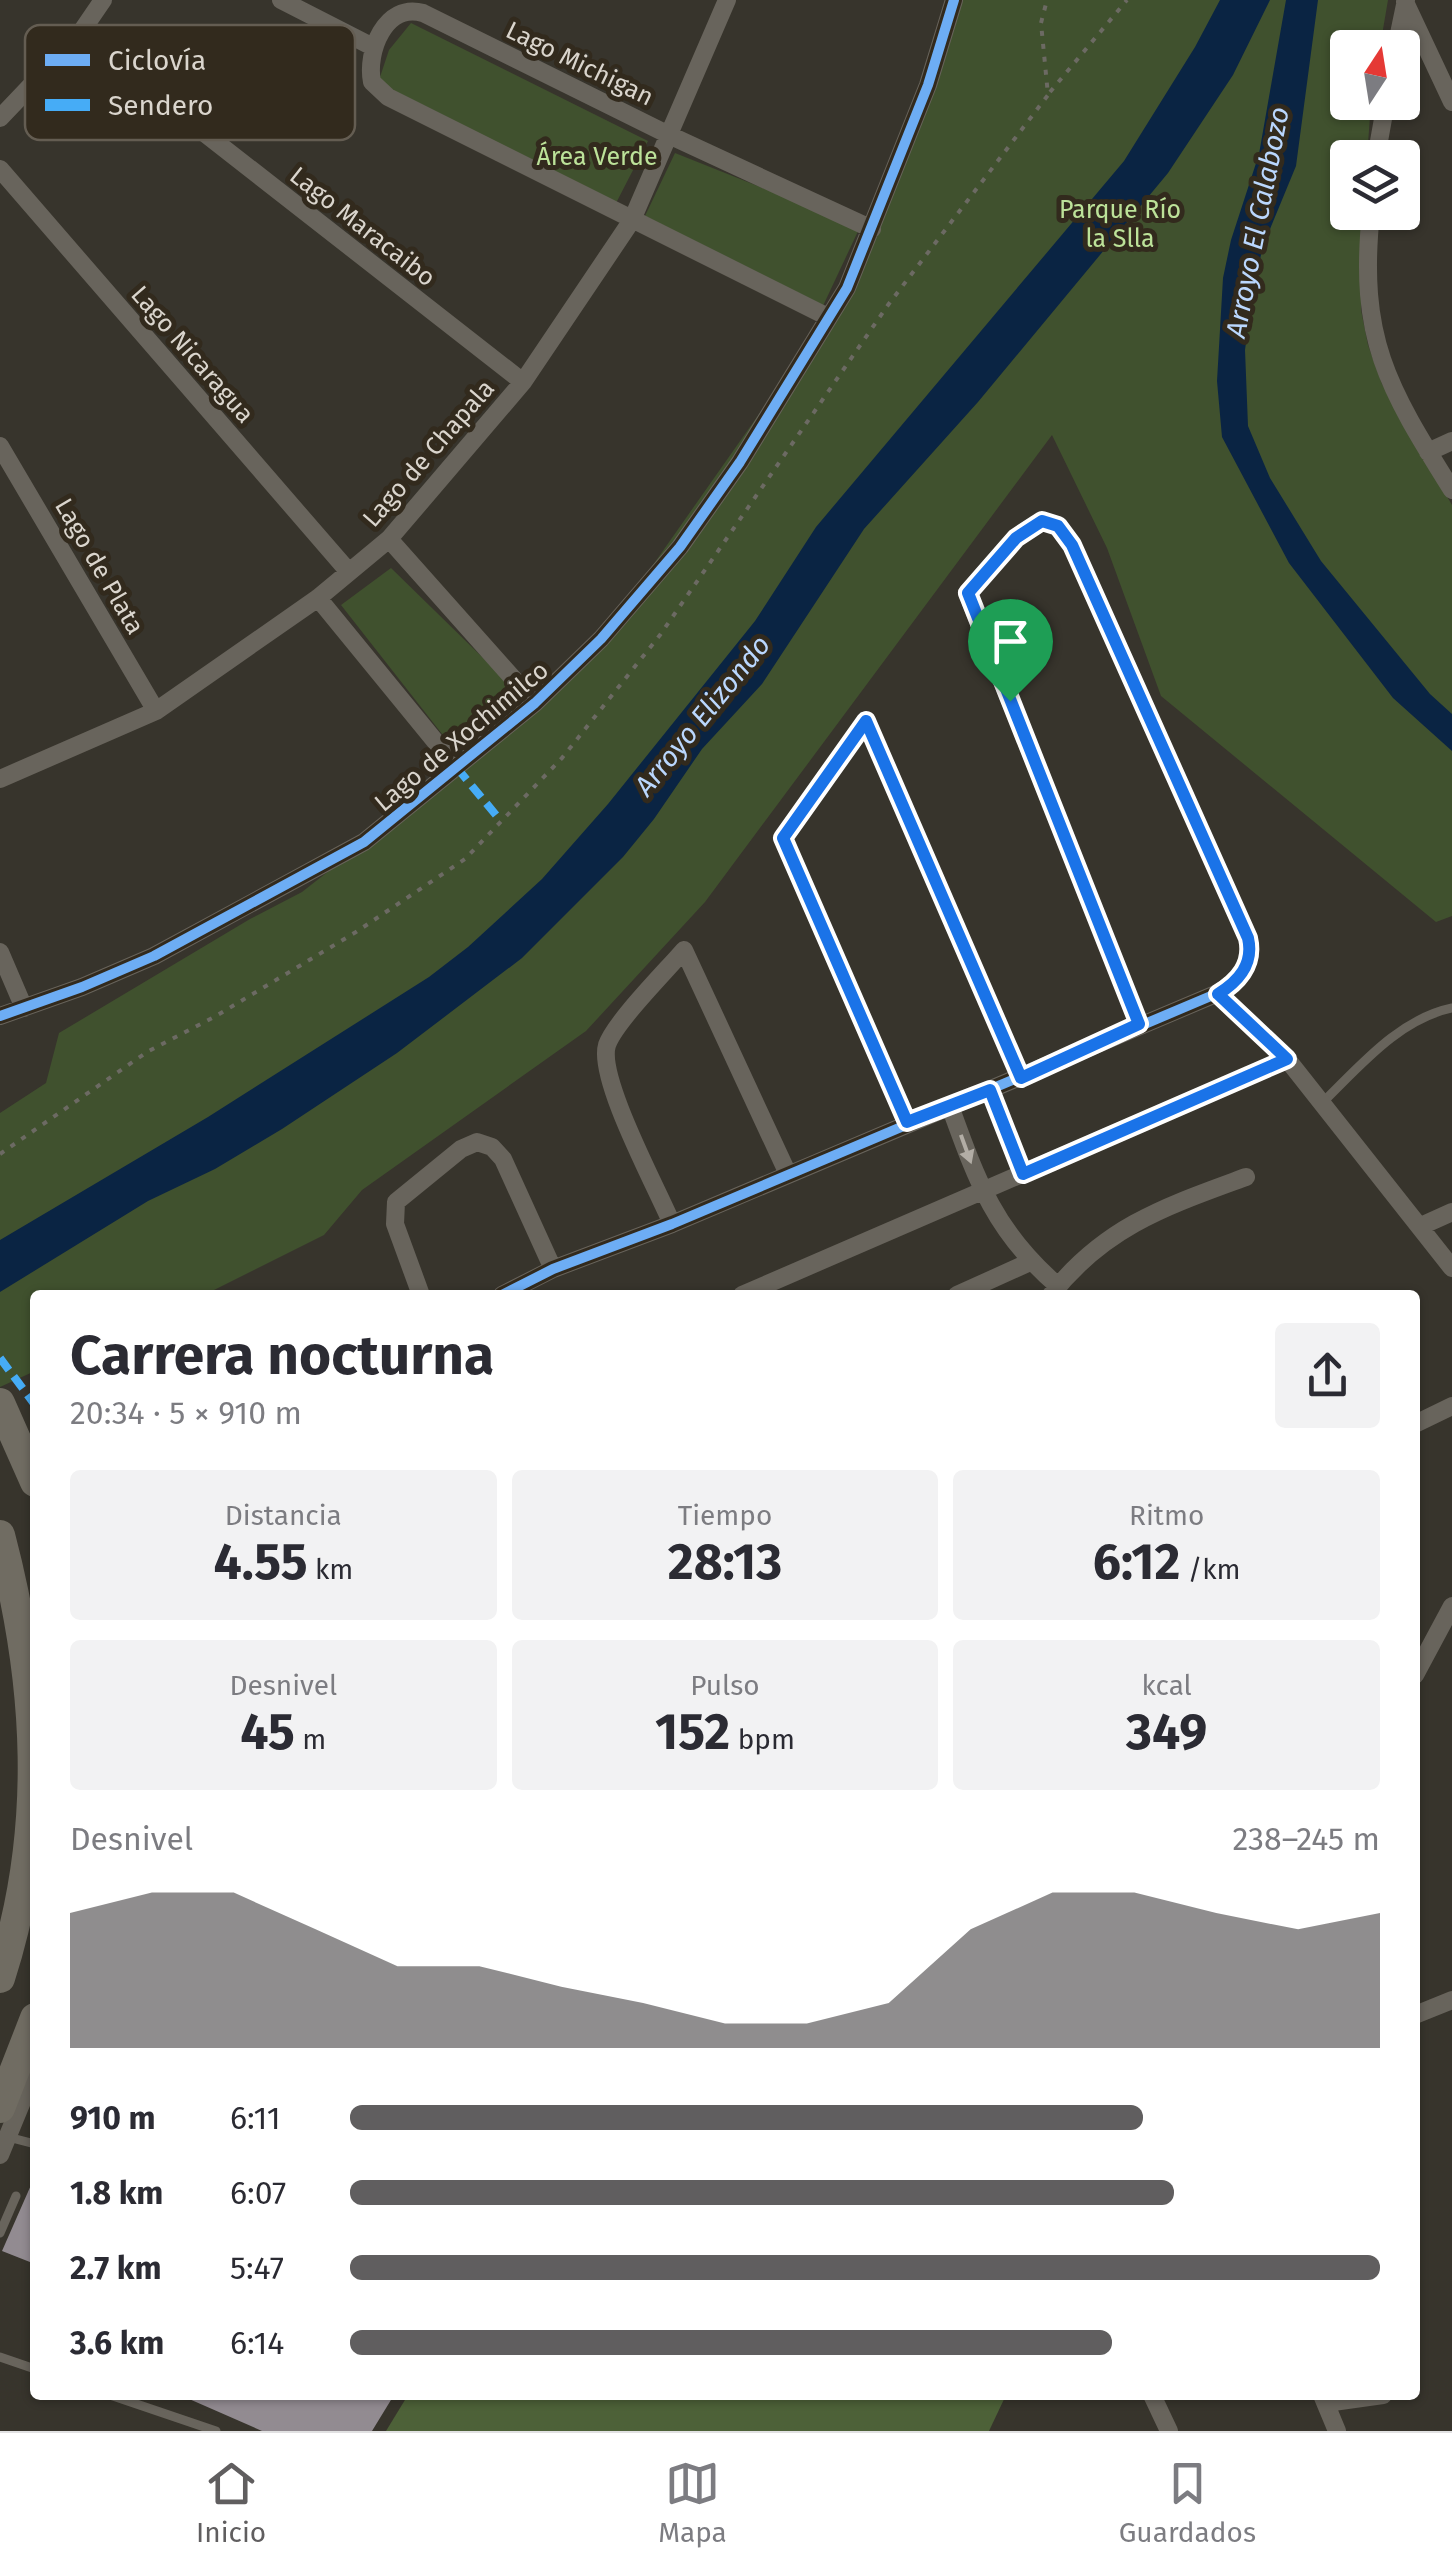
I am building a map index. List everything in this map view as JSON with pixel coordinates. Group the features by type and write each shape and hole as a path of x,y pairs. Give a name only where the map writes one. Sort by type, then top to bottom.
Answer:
{"highway":[{"path":"0,1403 27,1449"},
{"path":"0,1535 25,1637 30,1698"},
{"path":"0,1978 20,1894 30,1803"},
{"path":"4,2122 30,2035"}],"street":[{"path":"86,25 103,0"},
{"path":"281,0 329,25"},
{"name":"Lago de Chapala","path":"0,780 156,711 318,598 390,539 523,382 632,220 726,0"},
{"name":"Lago de Xochimilco","path":"0,1016 154,956 314,872 386,826 535,703 601,639 680,547 740,462 846,288 928,85 954,0"},
{"path":"1400,30 1406,1"},
{"path":"1406,1 1452,102"},
{"name":"Lago Michigan","path":"373,48 398,14 414,10 423,13 669,135 872,228"},
{"path":"355,39 373,48 370,71 377,90 828,317"},
{"path":"0,118 25,92"},
{"name":"Lago Maracaibo","path":"213,140 523,382"},
{"name":"Lago Nicaragua","path":"0,168 349,572"},
{"path":"1370,230 1366,289 1378,353 1396,396 1452,490"},
{"path":"1428,452 1452,440"},
{"name":"Lago de Plata","path":"0,446 156,711"},
{"path":"512,1290 553,1269 672,1224 907,1122 1021,1078 1139,1024 1218,994 1232,986 1246,966 1248,938 1072,545 1058,526 1034,523 968,593 1139,1024"},
{"path":"390,539 535,703"},
{"path":"318,598 457,768"},
{"path":"907,1122 783,838 866,721 1021,1078"},
{"path":"672,1224 612,1088 605,1062 612,1035 684,950 788,1174"},
{"path":"0,952 24,1008"},
{"path":"1218,994 1287,1059 1452,1268"},
{"path":"754,1290 1287,1059"},
{"path":"990,1090 1023,1174"},
{"path":"950,1106 982,1193 1030,1262 1055,1290 1088,1253 1127,1225 1246,1177"},
{"path":"419,1290 395,1224 396,1202 460,1149 477,1142 492,1146 504,1160 553,1269"},
{"path":"1421,1226 1452,1212"},
{"path":"967,1290 1030,1262"},
{"path":"1420,1422 1452,1406"},
{"path":"1420,1666 1452,1606"},
{"path":"1420,2013 1452,2000"},
{"path":"0,2155 4,2122 30,2078"},
{"path":"1154,2400 1169,2431"},
{"path":"1324,2400 1337,2431"}],"lane":[{"path":"1323,1102 1402,1029 1422,1017 1452,1008"},
{"path":"4,2122 30,2140"},
{"path":"0,2232 16,2196"},
{"path":"0,2358 30,2367"},
{"path":"125,2400 216,2431"}],"path":[{"path":"1048,95 1127,0"}],"green space":[{"name":"Parque Río la Slla","path":"954,0 1388,0 1383,30 1330,30 1330,120 1370,120 1368,140 1330,140 1330,230 1363,230 1361,310 1368,345 1382,384 1452,505 1452,916 1436,922 1161,696 1107,548 1052,435 705,902 586,1031 362,1190 324,1235 214,1290 30,1290 30,1373 0,1387 0,1113 46,1083 59,1033 302,892 413,805 601,639 811,340 872,228"},
{"name":"Área Verde","path":"411,23 648,141 614,207 378,83 389,50"},
{"path":"675,153 860,227 822,308 645,216"},
{"path":"391,568 521,695 453,748 341,605"},
{"path":"405,2400 1004,2400 989,2431 386,2431"}],"water":[{"name":"Arroyo Elizondo","path":"1220,0 1270,0 1233,75 1168,173 978,402 864,529 762,684 702,749 623,857 522,958 397,1053 282,1129 215,1169 148,1201 0,1292 0,1240 208,1117 429,977 542,879 608,804 755,621 816,527 1124,161"},
{"name":"Arroyo El Calabozo","path":"1286,0 1318,0 1296,166 1263,246 1253,290 1245,350 1248,426 1270,478 1321,561 1430,694 1452,714 1452,751 1393,698 1289,563 1222,437 1217,381 1223,278 1259,154"}],"building":[{"path":"30,2187 30,2262 2,2251"},
{"path":"191,2400 391,2400 372,2431 262,2431"}],"marked path":[{"path":"457,768 501,821"},
{"path":"0,1358 30,1398"}],"cycle path":[{"path":"0,1016 154,956 364,842 535,703 601,639 680,547 740,462 847,288 928,85 954,0"},
{"path":"512,1290 553,1269 672,1224 1218,993 1243,971 1249,956 1248,938 1072,545 1058,526 1042,521 1016,538 967,593 1139,1024"}],"route":[{"path":"1050,522 1064,532 1072,545 1248,938 1246,966 1232,986 1218,994 1287,1059 1023,1174 990,1090 907,1122 783,838 866,721 1021,1078 1139,1024 1010,701 968,593 1026,528 1050,522"}]}
